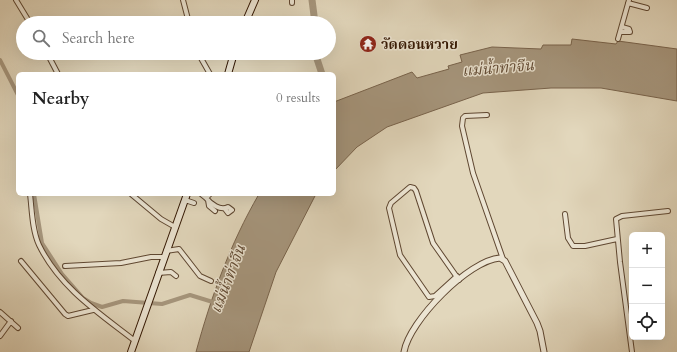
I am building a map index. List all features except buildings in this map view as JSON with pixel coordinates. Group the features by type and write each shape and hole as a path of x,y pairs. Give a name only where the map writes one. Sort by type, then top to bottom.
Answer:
{"main road":[{"path":"248,16 255,0"},
{"path":"229,72 232,60"},
{"path":"131,352 164,254 186,197"}],"street":[{"path":"16,0 26,16"},
{"path":"183,0 187,16"},
{"path":"618,40 628,2 647,8"},
{"path":"620,32 630,32 630,29 622,27"},
{"path":"51,60 57,72"},
{"path":"202,60 209,72"},
{"path":"487,115 465,116 463,118 462,126 473,173 503,259 540,331 544,352"},
{"path":"458,278 433,243 416,191 414,188 410,187 391,203 389,208 400,255 430,296 435,296 458,278 484,262 495,258 503,259"},
{"path":"30,196 35,234 39,245 60,276 94,310 135,341"},
{"path":"133,196 161,219 175,227"},
{"path":"203,196 219,208 225,209"},
{"path":"209,196 207,199 208,206 214,211"},
{"path":"186,197 194,203"},
{"path":"632,352 617,239 616,219 668,211"},
{"path":"565,214 568,238 573,246 586,246 617,239"},
{"path":"65,266 121,263 179,250 200,276 211,281"},
{"path":"21,261 65,314 68,316 94,310"},
{"path":"158,273 171,272 176,276"},
{"path":"404,352 407,340 416,324 431,305 458,278"},
{"path":"0,312 18,328"},
{"path":"0,336 10,321"}],"water":[{"name":"แม่น้ำท่าจีน","path":"572,39 616,44 618,41 677,49 677,101 601,88 551,88 483,93 387,127 357,147 336,169 336,101 412,72 417,78 449,69 448,66 462,62 460,55 492,47 541,49 543,45 571,45"},
{"name":"แม่น้ำท่าจีน","path":"258,196 315,196 276,272 249,352 196,352 222,271"}],"waterway":[{"path":"312,0 314,16"},
{"path":"0,60 16,91"},
{"path":"317,60 321,72"},
{"name":"แม่น้ำท่าจีน","path":"34,196 42,243 62,274 83,298 91,303 102,307 123,301 162,304 190,295 216,303"}],"place":[{"name":"วัดดอนหวาย","path":"368,44"}]}
